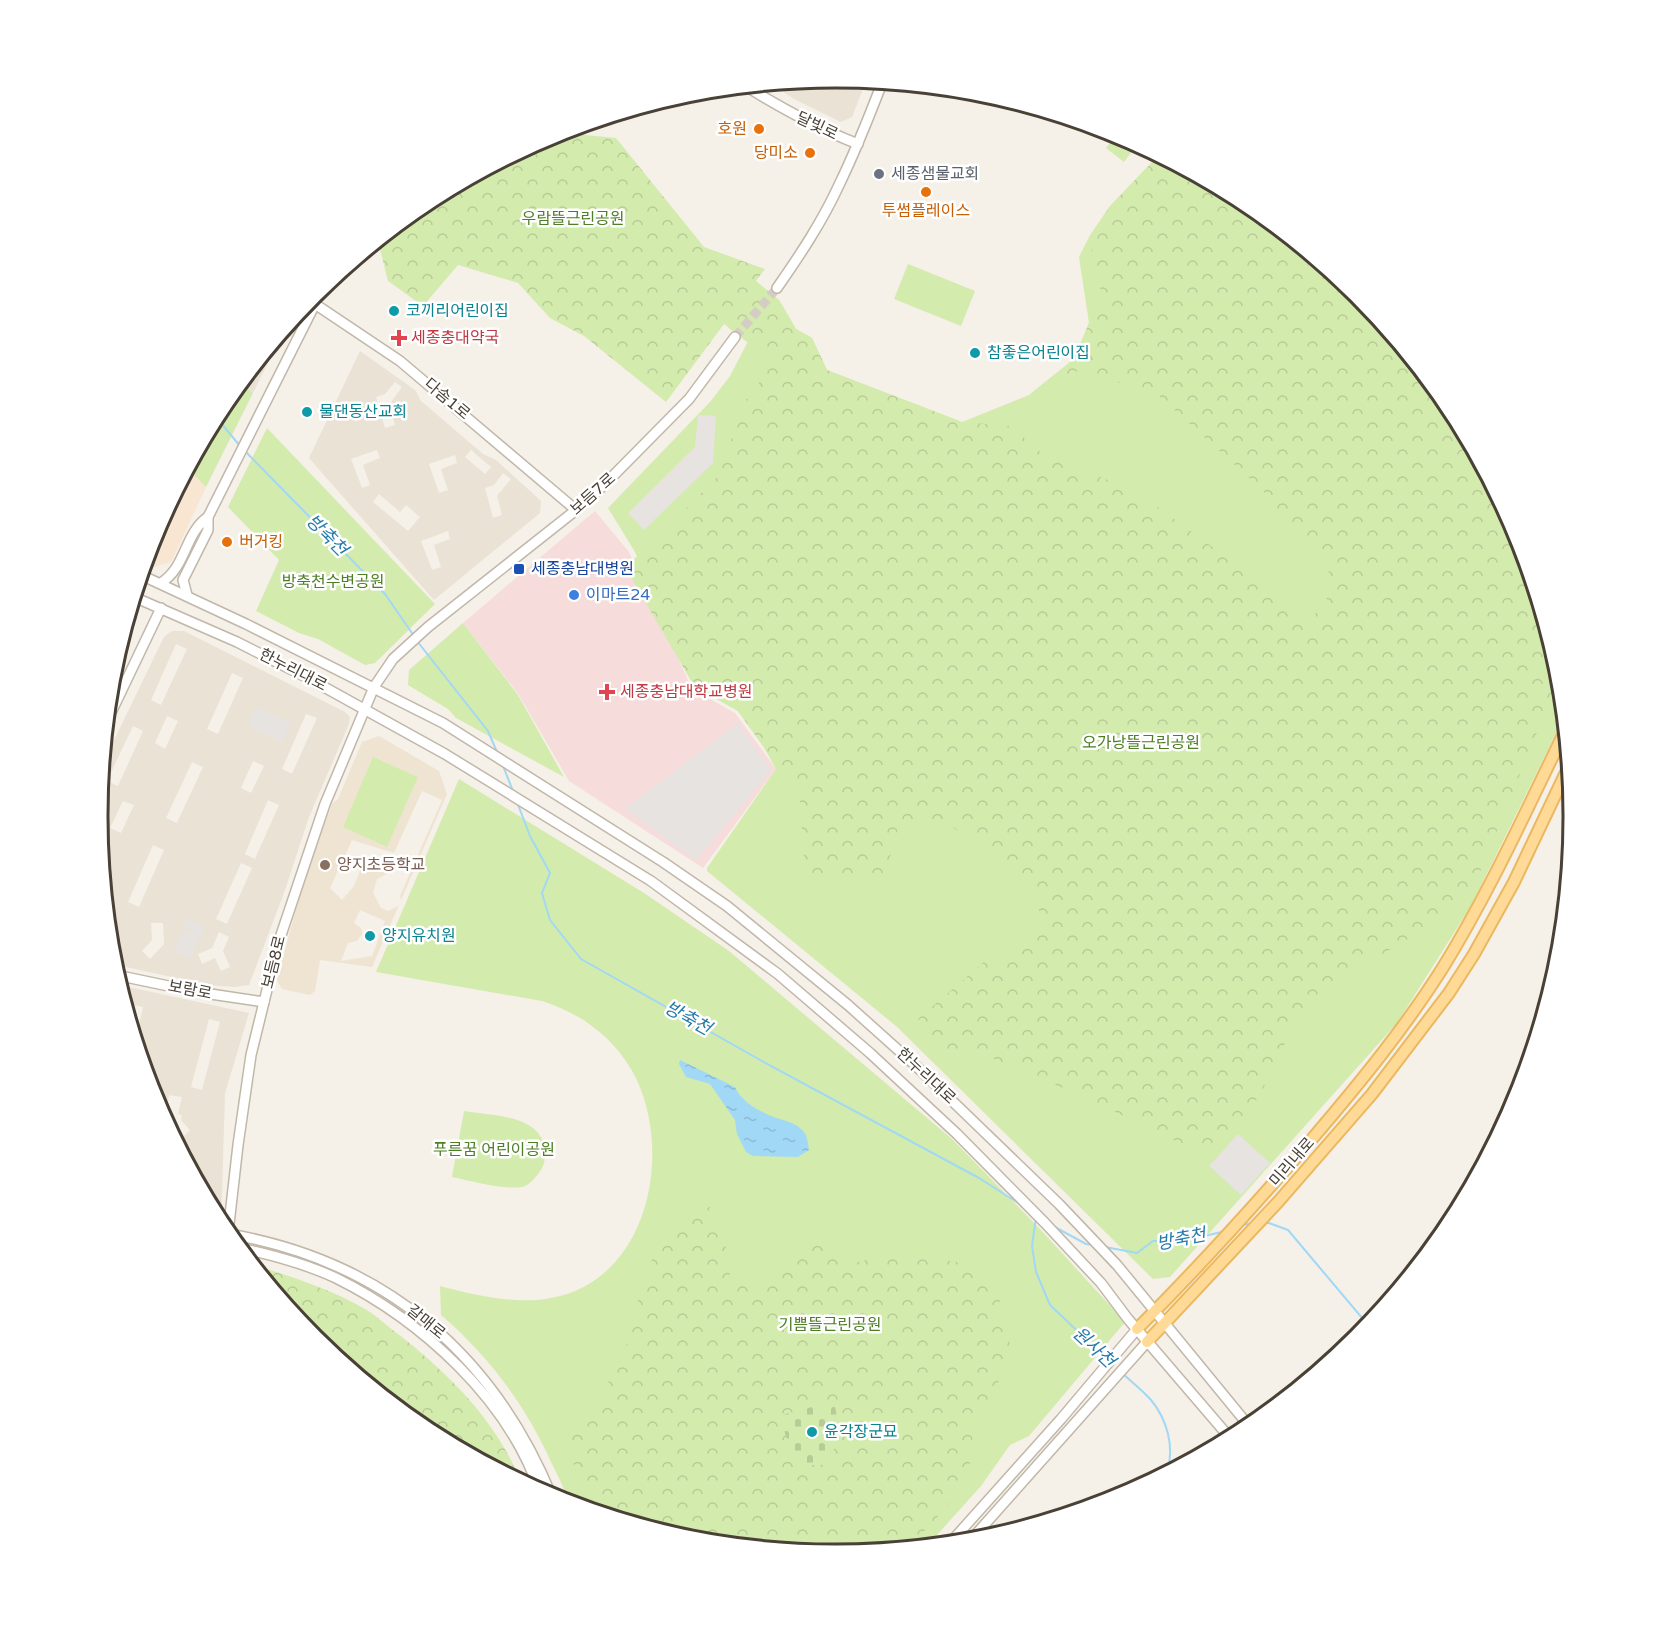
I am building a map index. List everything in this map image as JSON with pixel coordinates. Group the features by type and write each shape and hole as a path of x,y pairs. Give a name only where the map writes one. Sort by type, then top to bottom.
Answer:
{"main road":[{"name":"미리내로","path":"1137,1329 1256,1204 1406,1022 1441,969 1496,874 1559,744"},
{"name":"미리내로","path":"1147,1342 1278,1202 1372,1094 1460,978 1514,882 1562,782"}],"street":[{"path":"777,288 810,240 838,187 879,90"},
{"name":"달빛로","path":"758,93 827,132 858,144"},
{"name":"다솜1로","path":"318,306 400,361 576,510"},
{"path":"187,595 183,588 183,580 207,530 208,517 303,321"},
{"name":"보듬7로","path":"374,687 393,659 428,627 576,510 669,421 689,399 735,337"},
{"path":"161,583 174,573 197,525 208,517"},
{"name":"한누리대로","path":"148,578 374,687 443,723 663,862 727,906 822,983 885,1039 1043,1189 1117,1265 1244,1418"},
{"name":"한누리대로","path":"142,600 237,642 366,706 651,881 778,974 870,1053 957,1134 1046,1223 1101,1283 1147,1342 1224,1431"},
{"path":"118,698 161,608"},
{"path":"366,706 374,687"},
{"name":"보듬8로","path":"230,1218 251,1055 279,941 325,804 366,706"},
{"name":"보람로","path":"127,977 198,992 264,1002"},
{"name":"갈매로","path":"243,1237 275,1244 324,1261 370,1283 414,1311 464,1356 505,1408 531,1452 545,1483"},
{"name":"갈매로","path":"252,1251 336,1278 391,1311 441,1349 473,1380 498,1414 532,1477"},
{"name":"미리내로","path":"959,1533 1137,1329"},
{"name":"미리내로","path":"981,1529 1147,1342"}],"shaded area":[{"path":"863,89 852,117 841,122 782,91"},
{"path":"360,351 415,390 421,401 483,454 496,460 541,501 540,513 434,600 309,458","holes":["395,382 402,387 389,405 395,425 385,428 376,397 385,394","377,450 380,458 363,465 370,485 362,488 351,459","471,450 491,467 485,474 465,457","455,455 457,463 441,469 448,490 439,493 429,464","503,473 511,479 497,496 502,515 493,518 485,488 494,485","379,494 400,512 406,505 420,517 408,531 373,502","448,531 450,539 434,545 441,567 432,570 421,541"]},
{"path":"270,359 253,393 248,388"},
{"path":"698,415 716,416 713,463 644,530 628,513 695,447"},
{"path":"193,474 206,487 171,562 152,568 163,538"},
{"name":"세종충남대학교병원","path":"595,511 629,552 692,689 735,713 776,769 703,868 569,781 519,695 463,623"},
{"path":"172,631 184,631 345,712 350,717 309,817 284,893 249,985 234,987 209,985 124,966 114,911 110,864 109,782 118,786 143,731 133,726 110,775 112,744 164,637","holes":["176,644 187,649 161,705 151,700","232,673 243,678 218,734 207,729","306,714 317,718 292,774 282,769","167,716 178,721 165,749 155,743","253,761 264,766 251,793 241,788","192,762 203,767 177,823 166,818","268,800 279,805 255,859 245,854","123,801 134,805 121,833 110,828","153,845 164,850 139,907 128,902","241,863 252,868 227,924 216,919","151,923 163,923 164,944 150,959 142,951 152,940","219,932 229,937 223,951 230,967 221,971 215,958 202,964 198,954 212,948"]},
{"path":"256,707 291,723 282,742 251,728 250,719"},
{"path":"738,723 771,770 696,860 625,809"},
{"name":"양지초등학교","path":"379,736 439,771 447,794 372,967 320,960 315,991 310,995 282,989 277,980 303,882 332,804 338,799 362,742","holes":["422,791 442,800 400,896 398,906 388,911 381,908 373,893 377,879 395,872 393,865 365,858 354,886 342,900 330,888 352,840 394,853","360,910 385,921 372,956 341,961 348,943 357,941 362,934 361,928 354,923"]},
{"path":"188,919 205,927 190,959 174,952 183,930 192,934 193,932 184,927"},
{"path":"129,987 249,1013 225,1093 222,1205 205,1180 182,1136 190,1130 181,1120 182,1115 178,1114 182,1097 169,1095 167,1104 163,1094 139,1025 143,1007 134,1005","holes":["209,1019 220,1022 202,1090 191,1087"]},
{"path":"1238,1134 1270,1163 1241,1195 1209,1166"}],"green space":[{"name":"오가낭뜰근린공원","path":"582,135 616,138 704,247 765,269 756,281 779,300 796,329 812,338 827,370 962,422 1011,426 1046,457 1135,490 1238,566 1298,624 1326,607 1329,572 1262,490 1155,392 1075,371 1029,395 1074,359 1089,323 1103,300 1089,237 1110,206 1152,162 1199,186 1240,211 1315,269 1382,336 1413,373 1466,452 1508,538 1538,628 1552,694 1467,904 1357,969 1293,1027 1260,1095 1232,1132 1198,1152 1084,1097 994,1059 936,1048 918,1019 984,962 1005,957 1043,928 1035,892 949,824 900,821 884,879 805,872 799,790 776,769 738,711 694,686 625,567 718,476 745,401 766,374 770,364 724,324 666,402 584,336 550,318 518,283 458,265 423,306 388,281 380,249 431,211 472,186 557,144"},
{"path":"1110,143 1131,152 1124,162 1106,148"},
{"name":"오가낭뜰근린공원","path":"1152,162 1157,164 1240,211 1278,239 1315,269 1382,336 1413,373 1466,452 1508,538 1538,628 1549,674 1558,730 1471,906 1397,1023 1170,1277 1153,1279 896,1026 707,871 776,769 738,711 694,686 635,552 608,508 710,402 730,376 754,330 779,300 796,329 812,338 827,370 962,422 1029,395 1074,359 1089,323 1079,257 1089,237 1110,206"},
{"path":"908,264 975,291 961,326 894,299"},
{"path":"248,388 253,393 206,487 193,474 205,452"},
{"name":"방축천수변공원","path":"267,428 435,604 375,663 365,665 318,639 299,633 256,611 279,560 228,507"},
{"path":"463,623 518,695 564,777 456,718 448,709 408,685 409,670"},
{"path":"373,757 418,777 387,847 343,827"},
{"name":"기쁨뜰근린공원","path":"459,779 644,893 729,951 952,1139 1040,1229 1125,1322 1029,1436 1010,1445 981,1486 936,1536 836,1544 741,1537 694,1530 647,1519 564,1491 542,1443 505,1383 475,1347 441,1315 440,1286 488,1297 538,1300 570,1293 599,1277 621,1255 637,1227 648,1196 652,1162 651,1129 644,1097 631,1069 613,1045 593,1026 569,1012 542,1001 376,972"},
{"name":"푸른꿈 어린이공원","path":"464,1111 514,1119 535,1129 542,1138 545,1155 543,1166 534,1179 525,1186 514,1188 452,1177"},
{"path":"711,1207 723,1229 731,1282 763,1286 804,1237 844,1260 861,1262 883,1253 980,1266 998,1293 1011,1349 993,1395 974,1421 968,1483 918,1538 836,1544 788,1542 694,1530 602,1505 577,1477 566,1436 598,1403 630,1338 644,1272 683,1212"},
{"path":"266,1269 338,1295 374,1315 417,1349 469,1399 498,1437 515,1468 431,1421 393,1393 321,1330"},
{"path":"834,1401 837,1433 832,1455 828,1463 816,1465 806,1463 794,1453 790,1446 784,1430 782,1415"}],"water":[{"path":"680,1060 735,1087 745,1101 760,1111 798,1126 806,1136 809,1150 798,1157 753,1156 746,1152 737,1134 735,1120 710,1084 686,1077 679,1064"}],"waterway":[{"name":"방축천","path":"223,425 240,446"},
{"name":"방축천","path":"244,450 385,594 414,636"},
{"name":"방축천","path":"417,641 488,731 497,752"},
{"name":"방축천","path":"503,766 513,791"},
{"name":"방축천","path":"517,802 530,836 550,873 542,893 550,920 581,959 762,1061 979,1178 1023,1206"},
{"name":"원사천","path":"1036,1217 1032,1246 1036,1272 1050,1305 1108,1360"},
{"name":"방축천","path":"1242,1225 1254,1223"},
{"name":"방축천","path":"1263,1223 1288,1230 1362,1318"},
{"name":"방축천","path":"1053,1226 1086,1244 1094,1245"},
{"name":"방축천","path":"1105,1247 1137,1253 1153,1241 1183,1241 1226,1231"},
{"name":"원사천","path":"1123,1374 1157,1408 1168,1434 1169,1462"}],"tunnel":[{"path":"735,337 777,288"}],"place":[{"name":"호원","path":"759,129"},
{"name":"당미소","path":"810,153"},
{"name":"세종샘물교회","path":"879,174"},
{"name":"투썸플레이스","path":"926,192"},
{"name":"코끼리어린이집","path":"394,311"},
{"name":"세종충대약국","path":"399,338"},
{"name":"참좋은어린이집","path":"975,353"},
{"name":"물댄동산교회","path":"307,412"},
{"name":"버거킹","path":"227,542"},
{"name":"세종충남대병원","path":"519,569"},
{"name":"이마트24","path":"574,595"},
{"name":"세종충남대학교병원","path":"607,692"},
{"name":"양지초등학교","path":"325,865"},
{"name":"양지유치원","path":"370,936"},
{"name":"윤각장군묘","path":"812,1432"}],"park label":[{"name":"우람뜰근린공원","path":"573,219"}]}
